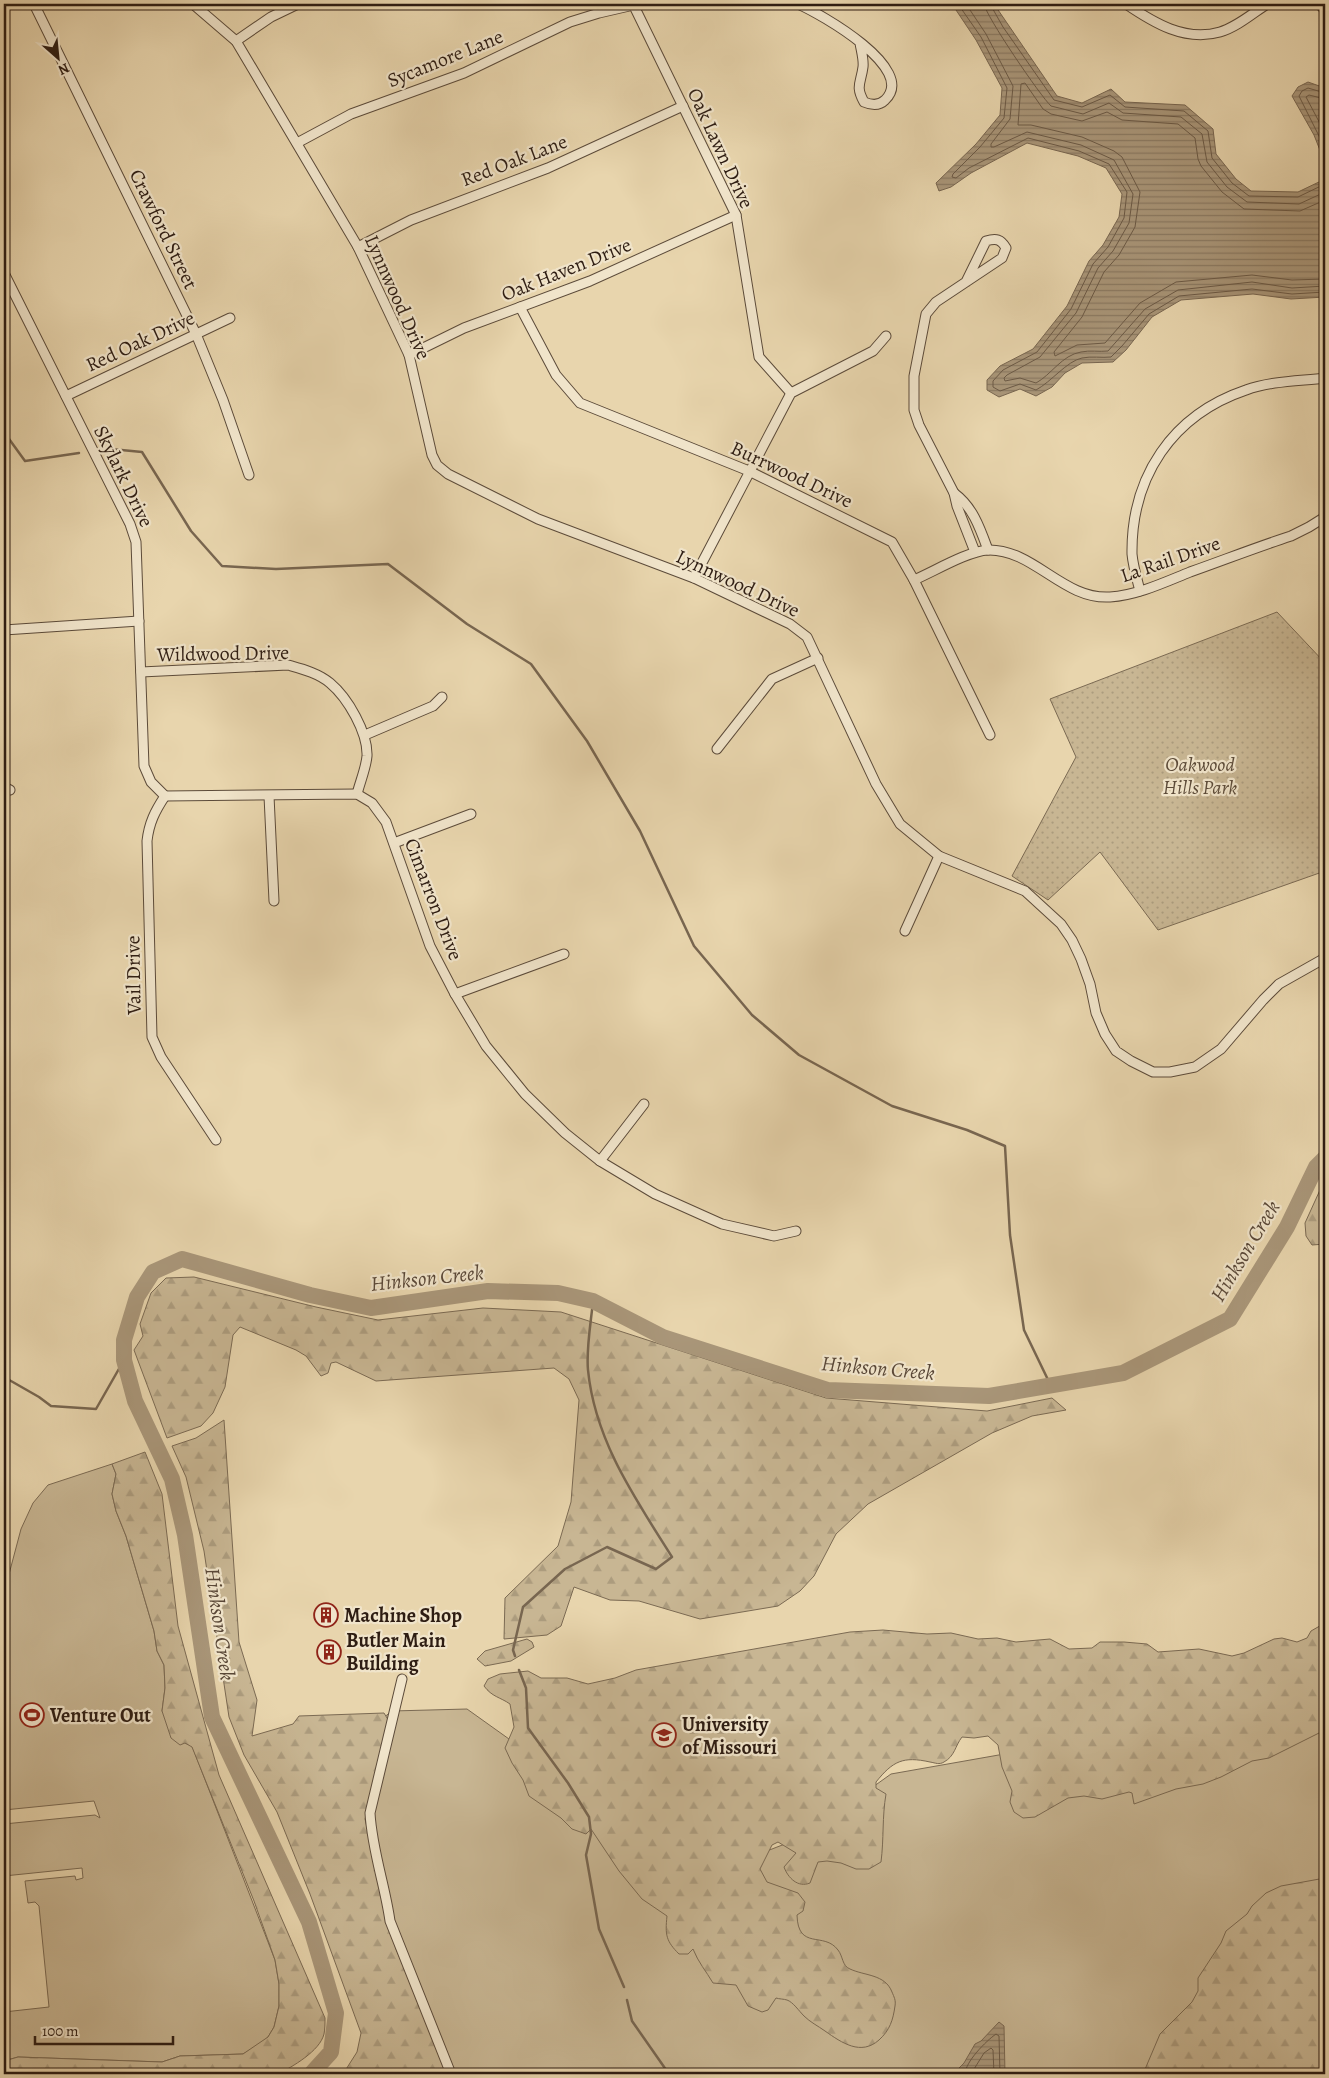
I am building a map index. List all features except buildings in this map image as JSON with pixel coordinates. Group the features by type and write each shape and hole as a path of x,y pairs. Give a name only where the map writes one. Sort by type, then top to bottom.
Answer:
{"street":[{"name":"Crawford Street","path":"34,4 196,334 223,400 249,474"},
{"name":"Lynnwood Drive","path":"194,4 236,40 358,247 409,355 432,455 437,465 448,474 538,519 694,578 790,624 806,637 818,658 881,792 900,824 939,856 1025,891 1061,924 1072,940 1081,959 1090,984 1096,1013 1105,1034 1116,1051 1153,1072 1194,1067 1221,1049 1263,1000 1280,984 1325,958"},
{"path":"236,40 271,17 298,4"},
{"name":"Oak Lawn Drive","path":"635,4 736,215 759,357 791,393"},
{"name":"Sycamore Lane","path":"297,143 351,114 464,73 570,22 635,4"},
{"path":"798,4 834,24 860,43 876,55 892,80 892,89 889,97 882,104 871,105 864,102 860,95 858,86 863,66 860,43"},
{"path":"1126,4 1156,24 1179,32 1199,34 1220,32 1267,4"},
{"path":"1319,4 1325,10"},
{"name":"Red Oak Lane","path":"358,247 411,220 548,168 683,106"},
{"name":"Oak Haven Drive","path":"409,355 464,328 590,281 736,215"},
{"path":"966,282 986,241 996,239 1000,241 1006,248 1002,258 966,282 936,302 926,314 914,376 913,397 919,425 954,493 957,506 975,552"},
{"name":"Skylark Drive","path":"4,273 130,524 136,542 139,570 144,766 151,782 165,796"},
{"name":"Burrwood Drive","path":"520,307 556,375 580,403 749,471 892,542 914,580 990,735"},
{"name":"Red Oak Drive","path":"66,396 230,318"},
{"path":"694,578 791,393 873,351 886,336"},
{"path":"1140,591 1132,556 1133,524 1138,500 1147,476 1158,456 1173,436 1185,424 1226,397 1248,389 1325,378"},
{"path":"954,493 963,500 974,515 988,550"},
{"name":"La Rail Drive","path":"914,580 975,552 988,550 1017,556 1069,588 1085,594 1109,597 1140,591 1291,536 1309,528 1325,517"},
{"path":"4,630 139,620"},
{"path":"717,749 772,679 818,658"},
{"name":"Wildwood Drive","path":"141,672 288,665 330,682 348,705 364,735 367,757 357,794"},
{"path":"364,735 433,706 442,697"},
{"path":"165,796 357,794"},
{"name":"Cimarron Drive","path":"357,794 372,802 386,822 430,946 455,994 486,1046 525,1094 564,1133 600,1162 655,1194 722,1224 774,1236 796,1231"},
{"name":"Vail Drive","path":"165,796 155,811 149,825 147,841 152,1037 161,1057 216,1140"},
{"path":"269,796 274,901"},
{"path":"394,843 472,814"},
{"path":"905,931 939,856"},
{"path":"455,994 564,954"},
{"path":"600,1162 644,1104"},
{"path":"402,1679 370,1813 370,1828 388,1902 390,1922 451,2074"}],"green space":[{"name":"Oakwood Hills Park","path":"1277,612 1325,663 1325,871 1158,930 1100,852 1048,900 1012,876 1076,757 1050,699"},
{"path":"1325,1179 1325,1244 1312,1245 1306,1236 1305,1223"},
{"path":"194,1277 378,1320 483,1308 561,1312 826,1398 987,1411 1052,1398 1066,1410 1032,1416 992,1433 868,1504 836,1534 814,1576 800,1591 778,1606 700,1619 639,1601 610,1600 574,1587 561,1626 547,1635 504,1639 505,1598 558,1546 571,1502 579,1400 569,1379 554,1368 376,1381 336,1362 331,1363 328,1373 321,1376 306,1356 240,1327 233,1335 225,1387 213,1413 201,1426 167,1438 134,1350 143,1336 140,1324 151,1293 166,1278"},
{"path":"224,1420 239,1642 257,1700 252,1736 293,1724 299,1716 384,1713 390,1723 365,1819 396,1949 449,2074 343,2074 357,2052 361,2033 310,1894 277,1812 244,1755 229,1717 204,1551 186,1477 172,1446 196,1438"},
{"path":"145,1452 162,1494 178,1626 219,1775 325,2018 324,2034 311,2052 298,2063 278,2074 111,2074 57,2070 24,2074 4,2074 4,2061 18,2057 162,2062 180,2056 243,2054 268,2037 274,2027 279,2006 279,1984 275,1960 254,1901 192,1747 185,1743 180,1745 171,1738 162,1711 165,1688 164,1665 157,1651 154,1631 112,1494 116,1474 112,1464"},
{"path":"112,1464 116,1474 112,1494 116,1511 126,1536 154,1631 157,1651 164,1665 165,1688 162,1711 185,1743 192,1746 275,1960 279,1984 279,2006 274,2027 268,2037 243,2054 180,2056 162,2062 18,2057 4,2061 4,2012 49,2007 39,1906 35,1902 28,1903 25,1881 75,1876 76,1880 83,1878 82,1868 4,1876 4,1824 95,1815 100,1818 94,1801 4,1810 4,1593 21,1529 33,1503 48,1485"},
{"path":"1325,1623 1325,1730 1269,1758 1252,1761 1203,1784 1176,1789 1134,1804 1132,1793 1129,1792 1102,1799 1084,1796 1068,1798 1035,1817 1023,1818 1014,1812 1010,1802 1012,1791 1002,1767 998,1745 988,1736 962,1737 948,1760 937,1764 921,1760 899,1762 888,1769 876,1782 876,1788 886,1794 882,1853 881,1862 869,1869 856,1869 841,1863 827,1861 818,1862 810,1883 801,1884 794,1881 788,1875 784,1867 796,1853 778,1842 772,1845 760,1869 767,1882 798,1893 805,1902 803,1911 797,1915 798,1926 802,1933 807,1937 832,1945 840,1952 847,1968 880,1979 889,1986 892,1992 895,2004 890,2024 879,2040 865,2047 852,2046 838,2040 809,2020 787,2000 776,1998 768,2010 762,2012 748,2006 736,1985 713,1983 693,1949 688,1954 679,1954 667,1937 667,1916 642,1899 619,1871 591,1829 586,1834 572,1829 561,1818 529,1796 523,1780 505,1748 514,1727 510,1704 493,1695 484,1686 488,1679 500,1674 528,1671 541,1678 567,1678 588,1684 615,1678 636,1670 850,1632 883,1630 927,1634 951,1633 978,1639 997,1638 1016,1642 1050,1639 1069,1649 1092,1648 1100,1642 1124,1642 1147,1644 1158,1652 1199,1649 1232,1656 1244,1653 1274,1639 1282,1638 1297,1642 1307,1638 1311,1631"},
{"path":"527,1639 532,1642 534,1647 511,1661 485,1666 477,1659 485,1651"},
{"path":"467,1709 537,1759 710,1873 803,1837 891,1774 1010,1753 1325,1713 1325,1918 1189,2074 406,2074 345,1748 392,1711"},
{"path":"1325,1878 1325,2074 1143,2074 1160,2034 1192,2002 1198,1991 1198,1978 1221,1943 1226,1931 1247,1914 1252,1906 1266,1893 1281,1886"}],"water":[{"path":"952,4 994,4 1057,96 1082,103 1111,89 1125,102 1185,105 1213,129 1216,154 1236,179 1251,191 1298,192 1321,181 1325,170 1325,297 1291,299 1253,294 1181,300 1152,317 1126,350 1113,362 1082,363 1065,373 1052,387 1036,396 1020,389 999,397 987,390 987,380 1000,366 1033,349 1067,306 1089,261 1103,245 1119,217 1122,194 1106,168 1078,156 1027,143 971,173 951,187 939,191 936,183 976,144 1000,115 1002,88 976,40"},
{"path":"1308,82 1325,88 1325,163 1314,135 1292,96 1298,87"},
{"path":"999,2022 1004,2026 1005,2074 961,2074 958,2069 964,2063 975,2044 981,2041"}],"waterway":[{"path":"4,432 25,461 79,453"},
{"path":"111,449 142,452 191,531 222,566 276,569 388,564 467,624 531,664 587,741 640,831 694,946 752,1015 799,1055 892,1106 967,1130 1005,1146 1010,1235 1024,1330 1051,1386"},
{"name":"Hinkson Creek","path":"311,2074 331,2052 336,2013 309,1922 212,1717 185,1535 172,1479 135,1401 124,1360 124,1340 137,1297 153,1272 182,1259 310,1295 371,1308 488,1291 558,1293 593,1301 663,1337 828,1390 989,1396 1123,1373 1230,1319 1287,1227 1316,1167 1325,1158"},
{"path":"515,1656 513,1650 523,1607 565,1569 607,1547 656,1569 672,1557 631,1491 608,1445 599,1421 592,1396 588,1370 588,1344 593,1301"},
{"path":"4,1377 51,1406 96,1409 124,1360"},
{"path":"519,1670 526,1688 528,1728 568,1783 589,1817 591,1834 586,1855 599,1929 624,1987"},
{"path":"627,2000 632,2021 669,2074"}],"place":[{"name":"Machine Shop","path":"326,1615"},
{"name":"Butler Main Building","path":"329,1652"},
{"name":"Venture Out","path":"32,1715"},
{"name":"University of Missouri","path":"664,1735"}]}
